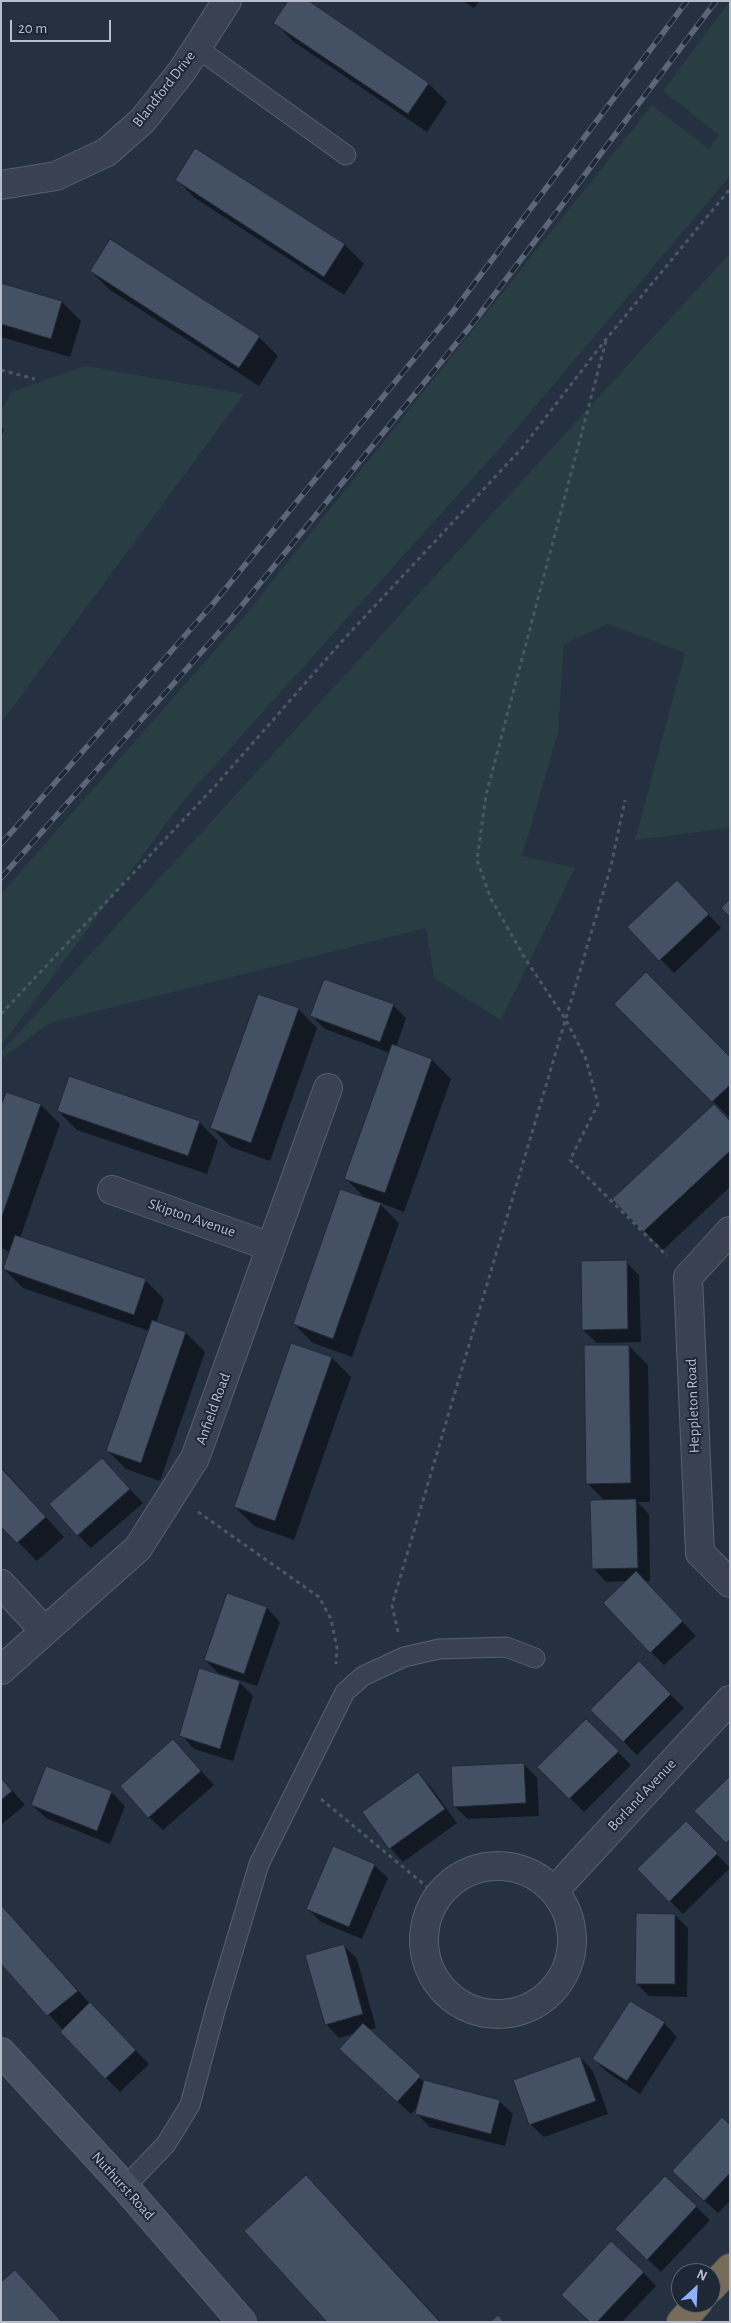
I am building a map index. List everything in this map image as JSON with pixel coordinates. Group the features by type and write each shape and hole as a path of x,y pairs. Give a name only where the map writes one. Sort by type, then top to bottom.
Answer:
{"highway":[{"path":"721,2277 730,2268"}],"street":[{"name":"Blandford Drive","path":"1,185 56,176 107,152 143,120 182,71 227,1"},
{"name":"Anfield Road","path":"1,1670 138,1548 195,1458 328,1088"},
{"name":"Skipton Avenue","path":"112,1190 271,1246"},
{"path":"688,1277 730,1231"},
{"name":"Heppleton Road","path":"688,1277 700,1553 730,1583"},
{"path":"1,1584 44,1631"},
{"name":"Borland Avenue","path":"555,1890 730,1700"},
{"path":"506,1865 533,1873 555,1890 568,1913 573,1928 571,1958 557,1987 533,2007 502,2015 478,2013 455,2002 444,1993 429,1970 423,1934 434,1900 452,1880 464,1873 482,1867 506,1865"},
{"name":"Nuthurst Road","path":"1,2052 125,2187 242,2322"}],"lane":[{"path":"197,48 346,154"},
{"path":"125,2187 166,2144 190,2105 215,2011 259,1864 345,1692 364,1676 404,1657 439,1649 485,1646 506,1647 535,1658"}],"path":[{"path":"1,1014 216,784 344,639 522,448 607,338 730,189"},
{"path":"607,338 486,795 477,860 490,900 526,960 566,1020 586,1059 598,1104 570,1160 688,1277"},
{"path":"1,370 34,379"},
{"path":"404,1657 392,1605 611,866 625,800"},
{"path":"173,1494 320,1597 332,1619 337,1648 336,1677 345,1692"},
{"path":"300,1781 438,1896"}],"green space":[{"path":"730,1 730,176 500,448 183,801 1,1046 1,894 243,618 652,105 709,149 719,135 663,91"},
{"path":"730,253 730,828 635,840 685,653 608,624 564,644 558,733 522,856 575,868 501,1020 434,978 426,928 50,1023 1,1059 1,1052"},
{"path":"86,366 244,394 1,723 1,411 11,392"}],"building":[{"path":"288,1 309,1 429,83 408,114 273,23"},
{"path":"195,148 345,244 324,277 175,180"},
{"path":"110,239 260,336 239,368 90,271"},
{"path":"1,283 62,301 51,339 1,324"},
{"path":"677,880 709,914 659,961 627,927"},
{"path":"730,899 730,917 721,908"},
{"path":"646,972 730,1057 730,1085 712,1102 614,1004"},
{"path":"324,979 394,1004 380,1042 310,1016"},
{"path":"258,994 299,1008 251,1143 210,1128"},
{"path":"392,1044 432,1059 385,1193 344,1179"},
{"path":"69,1076 200,1121 188,1156 57,1111"},
{"path":"6,1092 41,1104 1,1219 1,1106"},
{"path":"714,1104 730,1121 730,1151 643,1232 612,1199"},
{"path":"340,1189 381,1203 333,1339 293,1324"},
{"path":"15,1235 146,1279 134,1315 3,1269"},
{"path":"627,1260 628,1329 582,1330 581,1261"},
{"path":"152,1320 186,1332 141,1463 106,1451"},
{"path":"291,1343 332,1357 275,1521 234,1507"},
{"path":"584,1345 629,1345 631,1483 586,1484"},
{"path":"102,1458 130,1489 77,1536 49,1504"},
{"path":"1,1468 46,1517 17,1543 1,1527"},
{"path":"636,1499 638,1568 592,1569 590,1500"},
{"path":"636,1571 683,1621 650,1653 603,1603"},
{"path":"227,1593 267,1607 244,1674 204,1660"},
{"path":"639,1661 671,1694 623,1742 590,1710"},
{"path":"199,1668 240,1681 220,1749 179,1736"},
{"path":"586,1719 619,1751 569,1799 537,1767"},
{"path":"173,1739 201,1771 148,1818 120,1786"},
{"path":"524,1763 526,1803 453,1807 451,1766"},
{"path":"46,1766 112,1791 97,1831 31,1805"},
{"path":"418,1772 445,1809 389,1849 362,1812"},
{"path":"730,1776 730,1840 726,1843 694,1811"},
{"path":"1,1778 12,1791 1,1800"},
{"path":"686,1821 718,1853 669,1902 637,1869"},
{"path":"333,1846 375,1864 349,1927 306,1909"},
{"path":"1,1905 78,1991 47,2016 1,1964"},
{"path":"636,1913 675,1914 675,1984 635,1984"},
{"path":"344,1944 363,2014 325,2025 305,1955"},
{"path":"630,2001 665,2022 627,2081 592,2059"},
{"path":"90,2002 136,2050 105,2079 60,2032"},
{"path":"363,2023 421,2076 397,2102 339,2049"},
{"path":"580,2056 596,2101 529,2125 513,2080"},
{"path":"424,2080 500,2100 491,2134 415,2114"},
{"path":"722,2117 730,2125 730,2173 704,2201 672,2171"},
{"path":"306,2175 440,2322 327,2322 244,2231"},
{"path":"665,2176 697,2206 647,2260 615,2229"},
{"path":"611,2241 644,2272 597,2322 590,2322 561,2295"},
{"path":"15,2270 62,2322 3,2322 1,2320 1,2282"},
{"path":"498,2315 504,2322 490,2322"}],"railway":[{"path":"1,844 212,605 455,309 687,1"},
{"path":"1,878 230,620 473,323 716,1"}]}
